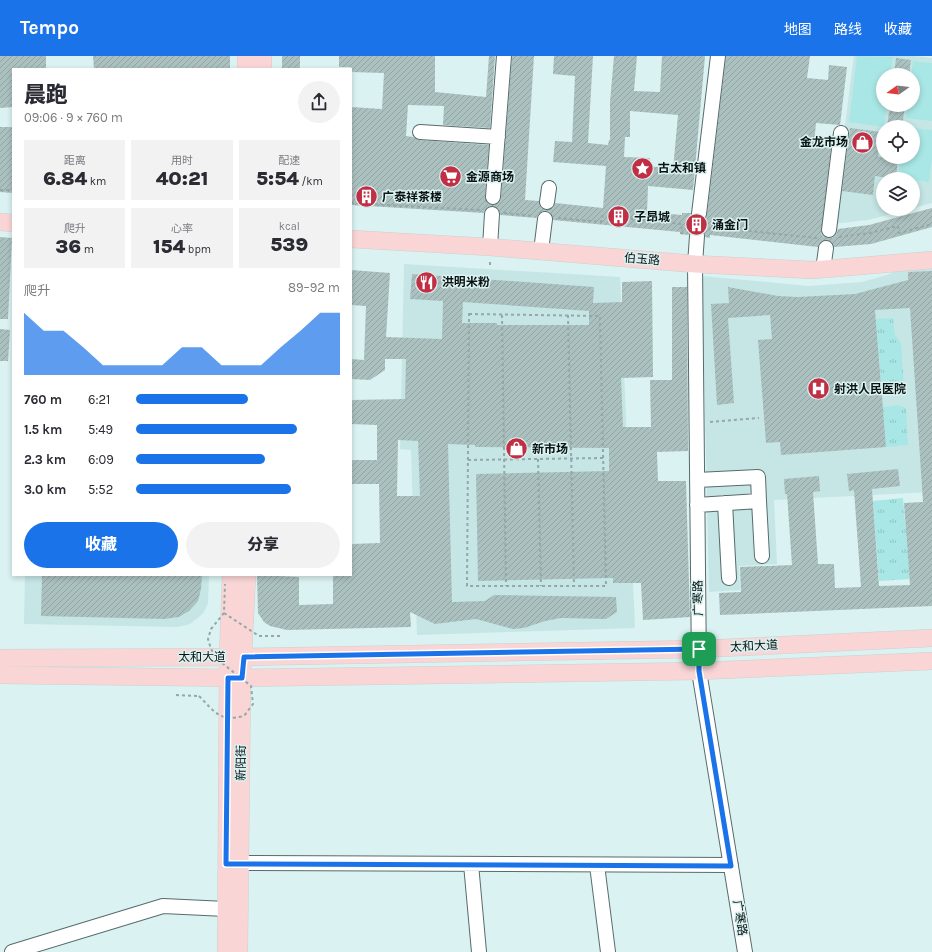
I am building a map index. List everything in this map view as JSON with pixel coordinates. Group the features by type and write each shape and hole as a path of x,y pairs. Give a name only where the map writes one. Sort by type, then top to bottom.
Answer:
{"main road":[{"path":"246,56 246,68"},
{"path":"263,56 263,68"},
{"path":"0,222 12,222"},
{"name":"伯玉路","path":"352,239 490,247 695,264 823,270 932,260"},
{"name":"新阳街","path":"239,952 233,864 235,678 236,657 246,576"},
{"name":"新阳街","path":"228,579 236,657"},
{"name":"太和大道","path":"0,658 236,657 699,649 932,638"},
{"name":"太和大道","path":"0,675 235,678 699,671 932,661"},
{"name":"新阳街","path":"226,952 226,909 233,864"}],"street":[{"path":"493,197 504,56"},
{"path":"699,214 718,56"},
{"path":"420,132 498,137"},
{"path":"823,270 841,133"},
{"path":"547,202 549,188"},
{"path":"490,212 490,247"},
{"path":"541,251 544,217"},
{"name":"广寒路","path":"698,234 695,264 699,671 746,952"},
{"path":"697,480 758,477 762,556"},
{"path":"698,505 759,501"},
{"path":"725,503 729,578"},
{"path":"233,864 731,866"},
{"path":"471,864 480,952"},
{"path":"597,865 608,952"},
{"path":"12,952 163,906 226,909"}],"path":[{"path":"0,190 12,190"},
{"path":"352,203 490,212 601,222 602,216 682,224 681,233 698,234 710,227 828,239 870,234 898,226 899,233 932,224"},
{"path":"469,314 502,314 600,316 606,586 467,586 469,314"},
{"path":"502,314 506,586"},
{"path":"568,315 574,586"},
{"path":"697,423 759,418"},
{"path":"468,460 603,458"},
{"path":"538,459 541,586"},
{"path":"176,695 199,696 218,714 225,718 244,716 253,704 251,686 217,659 211,649 208,639 211,629 224,613 228,579"},
{"path":"224,613 259,636 282,636"}],"shaded area":[{"name":"金龙市场","path":"854,56 914,56 932,58 932,203 920,206 920,172 876,172 876,216 883,216 868,220 832,224"},
{"name":"新市场","path":"404,264 620,277 635,628 417,635 411,450 400,449"},
{"name":"射洪人民医院","path":"932,266 932,492 774,500 777,564 739,566 740,590 709,592 702,276 809,286 862,282 887,275 903,268"},
{"path":"25,576 209,576 208,603 204,612 190,624 178,627 24,624"}],"green space":[{"path":"857,56 893,57 891,68 876,68 876,112 886,112 885,120 876,120 876,126 849,122"},
{"path":"913,61 932,63 932,121 906,118 906,112 920,112 920,68 912,68"},
{"path":"920,129 932,130 932,159 929,182 920,181 920,172 899,172 900,164 920,164"},
{"path":"893,318 895,335 901,343 904,386 898,391 882,392 876,319"},
{"path":"898,405 906,408 908,445 886,447 883,407"},
{"path":"903,498 910,579 879,581 873,501"}],"building":[{"path":"0,56 46,56 46,68 12,68 12,107 0,108"},
{"path":"93,56 230,56 230,68 94,68"},
{"path":"282,56 300,56 300,68 282,68"},
{"path":"339,56 435,56 435,92 486,97 489,56 495,56 490,128 443,125 444,106 408,105 406,136 419,140 489,145 485,197 488,204 493,205 500,202 501,198 512,56 534,56 525,200 539,201 541,208 546,210 553,208 555,203 603,208 606,166 553,162 555,141 572,142 575,76 553,74 554,56 593,56 588,143 608,145 610,140 610,102 614,56 637,56 634,91 660,92 662,56 705,56 693,190 648,186 647,212 682,215 682,213 691,213 694,221 698,222 706,219 707,215 726,56 810,56 807,78 828,80 829,65 847,67 840,125 816,123 814,145 831,148 821,234 824,237 832,238 836,235 838,229 869,225 902,216 920,216 920,211 932,208 932,227 871,244 834,247 831,242 827,240 820,243 818,247 710,235 710,238 705,237 704,232 698,228 693,229 689,235 680,234 680,232 553,220 550,212 546,211 538,214 537,218 500,215 499,210 493,206 488,207 484,213 352,205 352,107 382,109 384,73 352,72 351,68 339,67","holes":["630,111 678,115 673,169 649,166 650,158 624,157 625,137 630,137"]},
{"path":"896,58 911,60 910,68 895,68"},
{"path":"889,112 904,112 903,120 888,120"},
{"path":"0,127 12,127 12,193 0,192"},
{"path":"850,128 876,131 876,164 897,164 897,172 876,172 873,195 842,191"},
{"path":"0,237 12,238 8,319 0,319"},
{"name":"新市场","path":"352,270 390,273 386,337 442,339 443,301 410,299 412,274 594,287 593,303 622,302 622,282 652,281 653,377 621,378 623,427 651,427 650,380 672,380 672,287 687,287 688,451 657,452 658,481 686,481 690,617 643,620 641,583 613,583 613,578 478,581 476,474 609,471 609,448 475,447 475,445 448,444 452,602 485,601 494,595 616,597 617,612 606,619 561,618 545,621 524,628 513,629 476,619 435,624 410,612 411,627 287,630 270,626 264,622 258,613 257,576 299,577 299,605 333,604 333,576 352,576 352,544 380,543 379,484 352,484 352,460 377,460 377,425 352,424 352,400 405,399 406,359 385,359 385,370 370,380 352,379 352,359 364,360 366,306 352,305","holes":["463,302 589,311 589,325 497,325 497,323 462,323","398,440 418,441 420,496 397,496"]},
{"path":"932,271 932,606 720,615 719,593 741,592 740,567 792,565 787,494 785,494 784,479 819,476 820,491 813,492 818,564 834,564 835,588 861,587 854,490 849,491 847,474 898,469 900,486 872,489 879,586 910,585 904,503 923,502 910,308 875,310 886,447 781,455 780,442 766,443 758,340 772,339 770,315 728,318 734,403 717,405 711,304 729,303 728,287 778,296 798,297 855,294 908,280 908,272"},
{"path":"0,329 10,330 8,361 0,361"},
{"path":"42,576 202,576 198,601 189,611 179,617 164,619 41,616"}],"tunnel":[{"path":"697,236 699,214"}],"place":[{"name":"金龙市场","path":"863,142"},
{"name":"古太和镇","path":"642,168"},
{"name":"金源商场","path":"450,177"},
{"name":"广泰祥茶楼","path":"367,197"},
{"name":"子昂城","path":"618,217"},
{"name":"涌金门","path":"696,225"},
{"name":"洪明米粉","path":"426,282"},
{"name":"射洪人民医院","path":"818,389"},
{"name":"新市场","path":"516,449"}],"route":[{"path":"699,649 699,671 731,866 555,864 226,864 228,678 242,678 244,657 699,649"}]}
